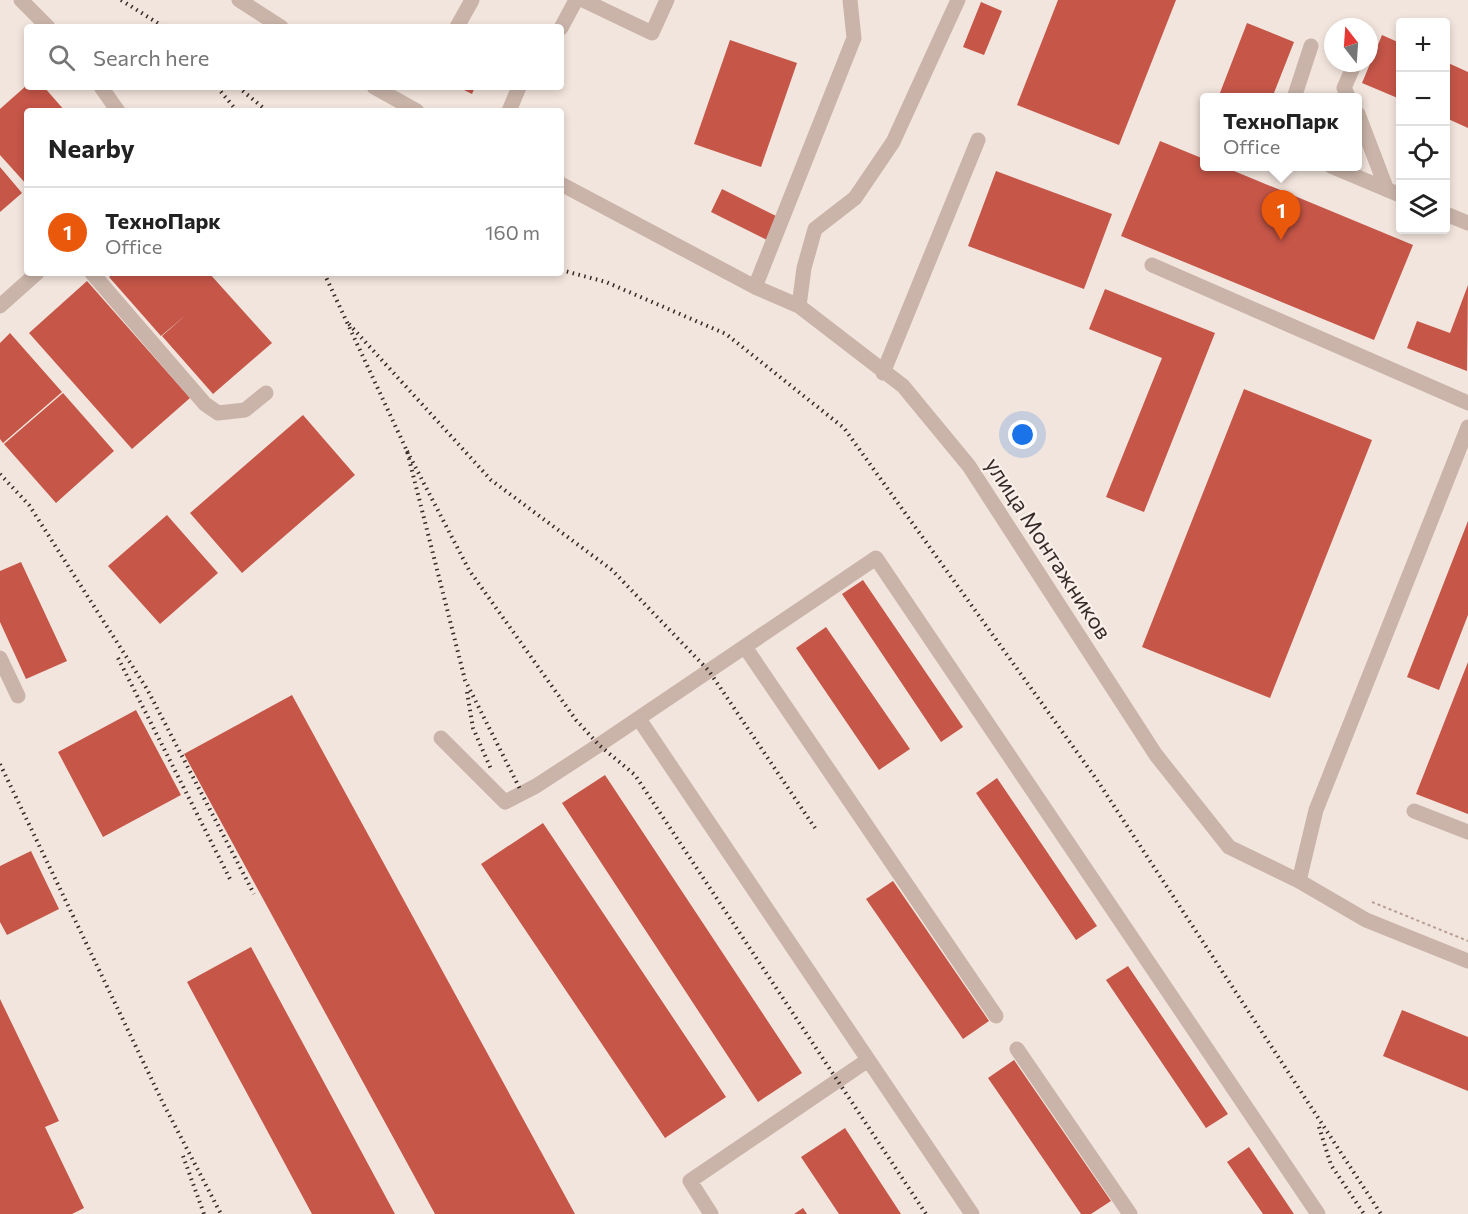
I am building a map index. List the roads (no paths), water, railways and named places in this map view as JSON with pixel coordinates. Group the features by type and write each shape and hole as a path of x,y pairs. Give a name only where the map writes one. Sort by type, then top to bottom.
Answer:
{"street":[{"path":"21,0 45,24"},
{"path":"239,0 276,24"},
{"path":"459,24 472,0"},
{"path":"563,24 576,0"},
{"path":"583,0 652,33 667,0"},
{"path":"755,287 854,38 850,0"},
{"path":"799,306 804,268 815,229 855,198 893,142 958,0"},
{"path":"1295,93 1311,46"},
{"path":"1346,93 1344,88 1351,72"},
{"path":"103,90 116,108"},
{"path":"510,108 518,90"},
{"path":"398,94 414,108"},
{"path":"1362,123 1394,193"},
{"path":"883,373 978,140"},
{"path":"1343,171 1394,193"},
{"name":"улица Монтажников","path":"564,186 755,287 799,306 883,373 903,386 969,466 1156,755 1229,847 1299,880 1366,920 1468,962"},
{"path":"1450,216 1468,224"},
{"path":"1152,265 1468,403"},
{"path":"0,306 34,276"},
{"path":"95,276 212,409 218,413 245,410 266,393"},
{"path":"1299,880 1316,810 1468,427"},
{"path":"441,738 505,802 536,786 639,719 876,558 1318,1214"},
{"path":"745,647 996,1016"},
{"path":"0,657 18,696"},
{"path":"639,719 972,1214"},
{"path":"1414,811 1468,832"},
{"path":"1017,1049 1130,1214"},
{"path":"711,1214 690,1181 868,1060"}],"railway":[{"path":"121,0 159,24"},
{"path":"220,90 234,108"},
{"path":"242,90 263,108"},
{"path":"564,271 606,282 726,334 844,428 1097,780 1381,1214"},
{"path":"325,276 407,451 465,680 520,789"},
{"path":"349,324 491,480 612,570 709,671 815,828"},
{"path":"407,451 469,570 576,720 599,745 635,775 926,1214"},
{"path":"0,474 29,505 147,689 254,894"},
{"path":"118,658 230,879"},
{"path":"467,692 473,728 491,769"},
{"path":"0,764 163,1103 221,1214"},
{"path":"1319,1127 1331,1165 1364,1214"},
{"path":"183,1156 204,1214"}],"place":[{"name":"ТехноПарк","path":"1281,240"}]}
